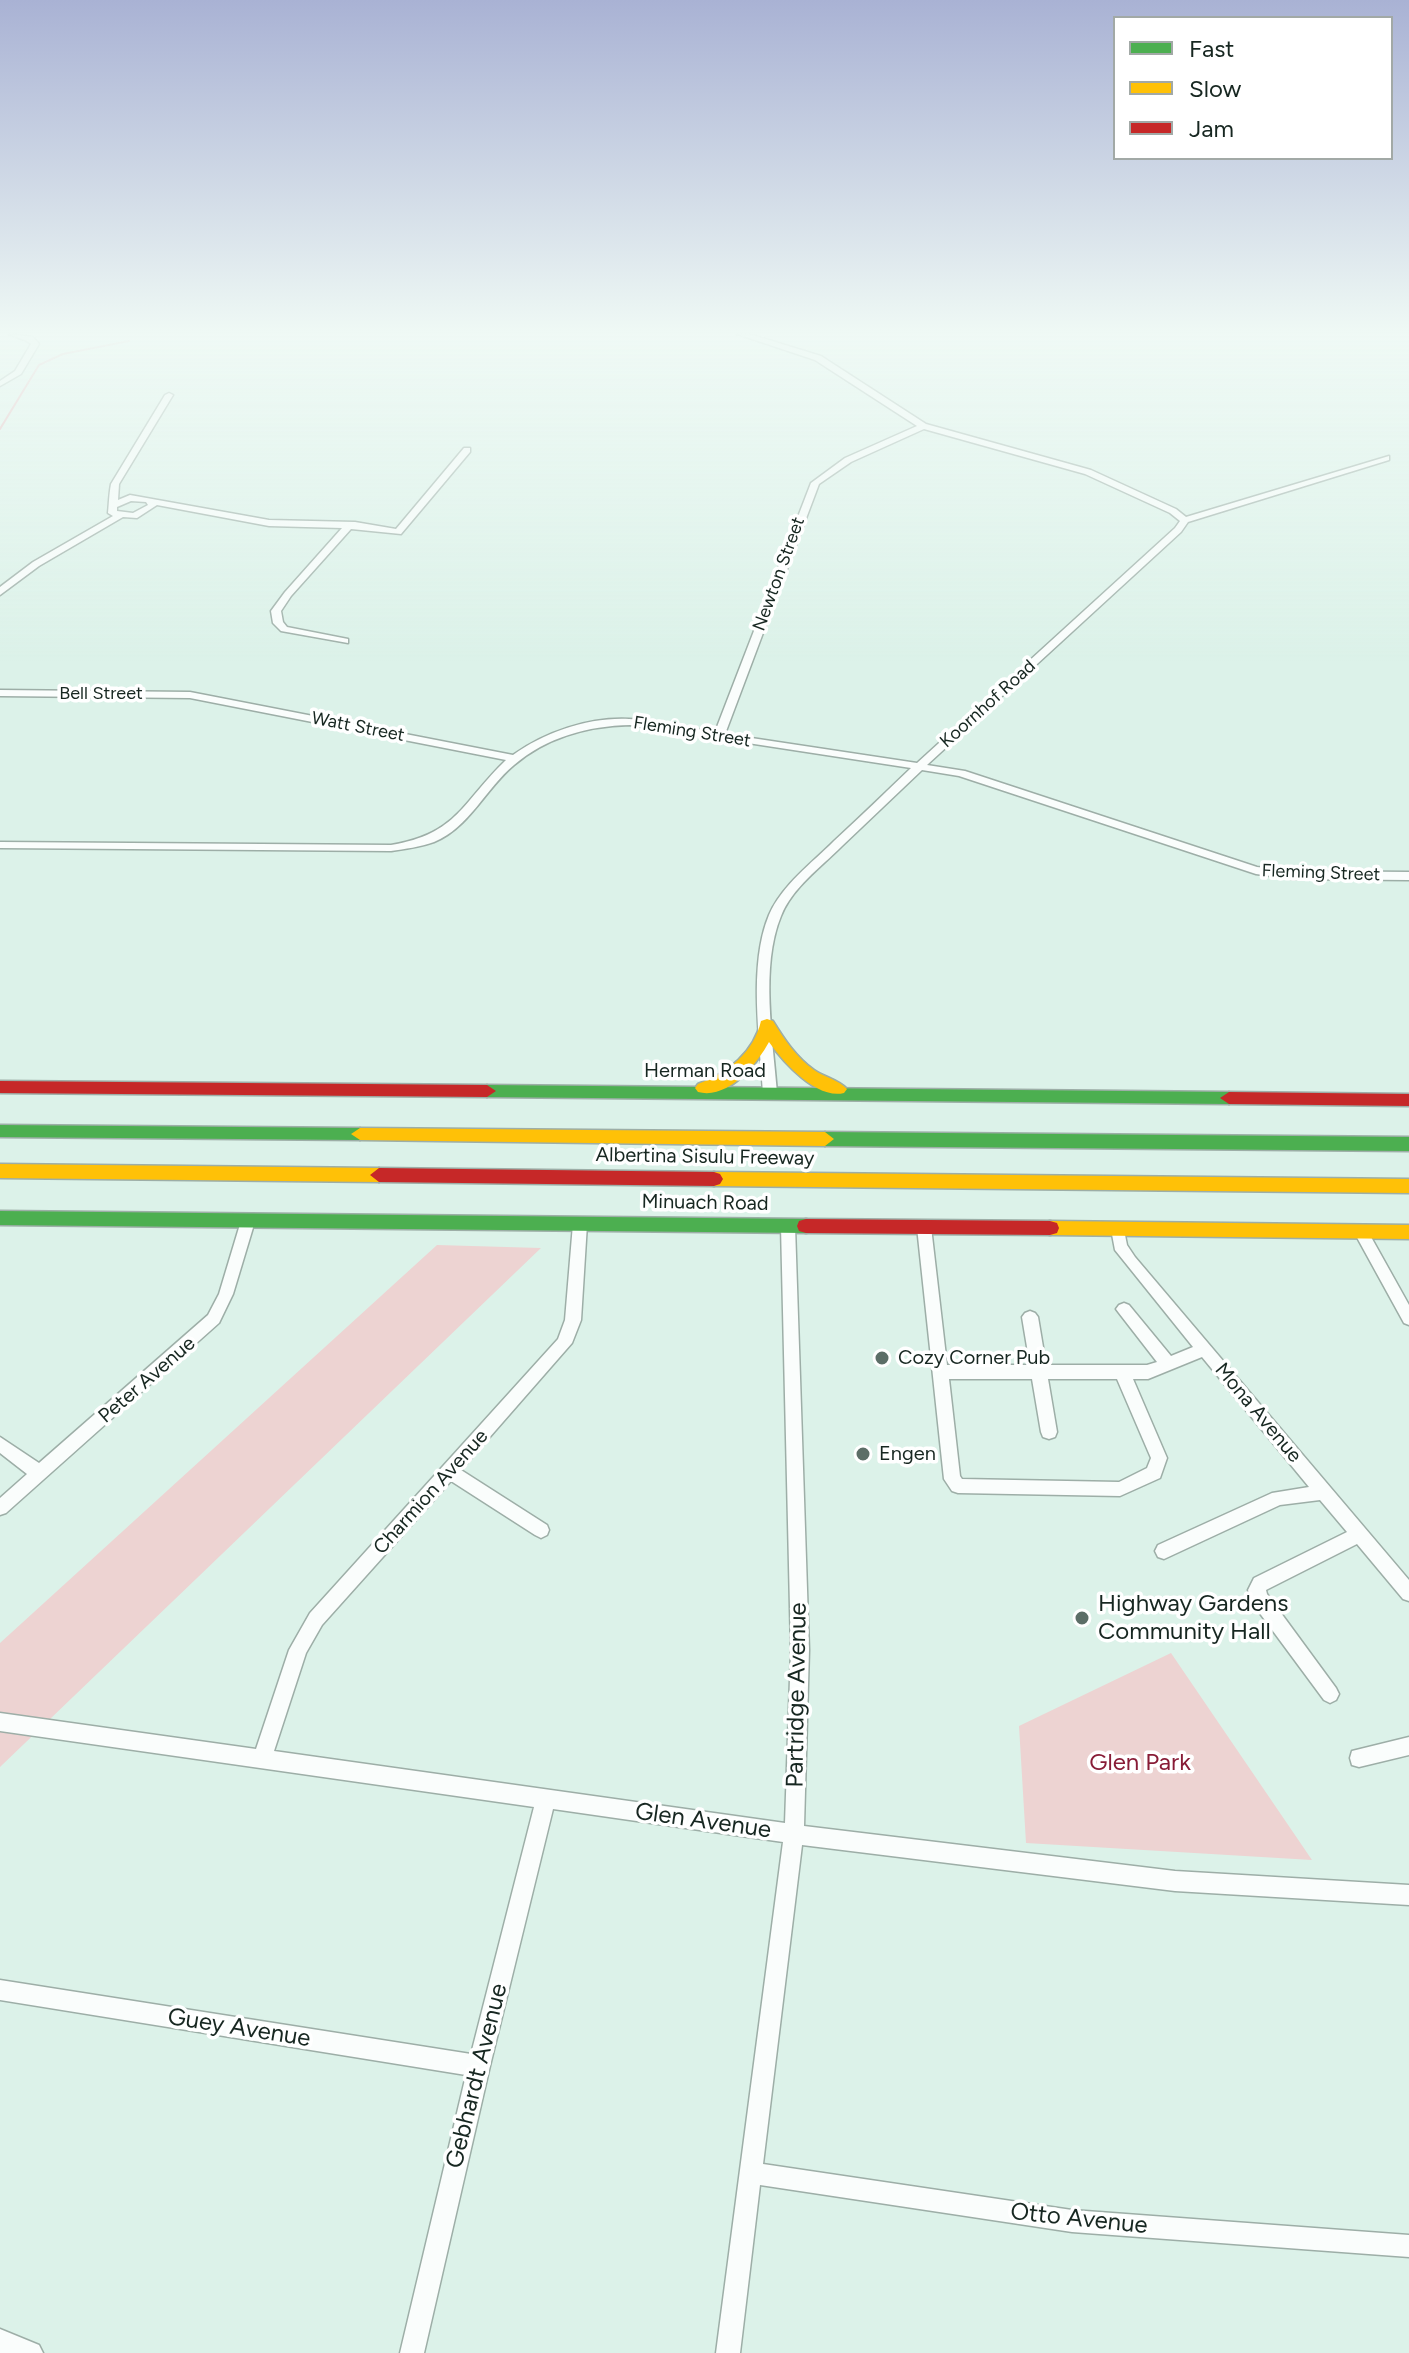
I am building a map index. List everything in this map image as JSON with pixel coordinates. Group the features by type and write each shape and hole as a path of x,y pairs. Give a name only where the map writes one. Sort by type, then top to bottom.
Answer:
{"main road":[{"path":"684,1093 722,1083 741,1072 756,1056 766,1028"},
{"path":"766,1028 798,1071 816,1082 855,1095"},
{"name":"Herman Road","path":"0,1087 1409,1100"},
{"name":"Albertina Sisulu Freeway","path":"0,1131 1409,1144"},
{"name":"Albertina Sisulu Freeway","path":"0,1171 1409,1186"},
{"name":"Minuach Road","path":"0,1218 1409,1232"}],"street":[{"path":"119,516 111,511 115,503 115,484 138,444"},
{"name":"Newton Street","path":"719,736 815,483 848,460 884,444"},
{"path":"987,444 1088,472 1173,511 1185,520"},
{"path":"124,472 126,486 135,498 150,507 191,509 278,524 349,526 394,522 415,516 467,450"},
{"name":"Koornhof Road","path":"770,1093 766,1028 768,948 775,916 782,903 839,840 1178,530 1185,520 1386,458"},
{"path":"115,503 135,498"},
{"path":"0,592 36,564 119,516 134,516 150,507"},
{"path":"345,641 284,629 278,623 276,611 349,526"},
{"name":"Bell Street","path":"0,693 202,697"},
{"name":"Watt Street","path":"202,697 515,759"},
{"name":"Fleming Street","path":"0,845 314,848 415,845 435,840 452,827 515,759 565,733 599,723 636,722 922,766 996,783 1246,868 1293,875 1409,876"},
{"name":"Peter Avenue","path":"0,1508 214,1319 226,1294 248,1221"},
{"name":"Charmion Avenue","path":"262,1759 298,1650 308,1630 564,1343 573,1320 580,1224"},
{"name":"Partridge Avenue","path":"728,2353 794,1834 800,1650 788,1226"},
{"path":"924,1227 954,1482 964,1488 1120,1489 1154,1473 1159,1458 1123,1374"},
{"name":"Mona Avenue","path":"1118,1229 1117,1239 1124,1253 1409,1593"},
{"path":"1361,1232 1409,1319"},
{"path":"1124,1309 1168,1364"},
{"path":"1030,1317 1049,1432"},
{"path":"940,1372 1148,1372 1205,1349"},
{"path":"0,1444 39,1473"},
{"path":"449,1471 541,1530"},
{"path":"1164,1551 1278,1498 1324,1492"},
{"path":"1330,1694 1259,1598 1257,1590 1260,1584 1360,1534"},
{"name":"Glen Avenue","path":"0,1722 794,1834 1175,1881 1409,1895"},
{"path":"1359,1758 1409,1746"},
{"name":"Gebhardt Avenue","path":"412,2353 546,1799"},
{"name":"Guey Avenue","path":"0,1990 479,2066"},
{"name":"Otto Avenue","path":"751,2173 1072,2221 1409,2246"},
{"path":"0,2341 31,2353"}],"green space":[{"path":"437,1245 541,1248 0,1767 0,1643"},
{"name":"Glen Park","path":"1171,1653 1312,1860 1026,1843 1019,1726"}],"traffic: fast":[{"path":"487,1091 1229,1098"},
{"path":"0,1131 360,1134"},
{"path":"825,1139 1409,1144"},
{"path":"0,1218 806,1226"}],"traffic: slow":[{"path":"767,1025 796,1064 814,1078 838,1089"},
{"path":"704,1088 742,1067 755,1052 766,1031"},
{"path":"360,1134 825,1139"},
{"path":"0,1171 379,1175"},
{"path":"714,1179 1409,1186"},
{"path":"1050,1228 1409,1232"}],"traffic: jam":[{"path":"0,1087 487,1091"},
{"path":"1229,1098 1409,1100"},
{"path":"379,1175 714,1179"},
{"path":"806,1226 1050,1228"}],"place":[{"name":"Cozy Corner Pub","path":"882,1358"},
{"name":"Engen","path":"863,1454"},
{"name":"Highway Gardens Community Hall","path":"1082,1618"}]}
